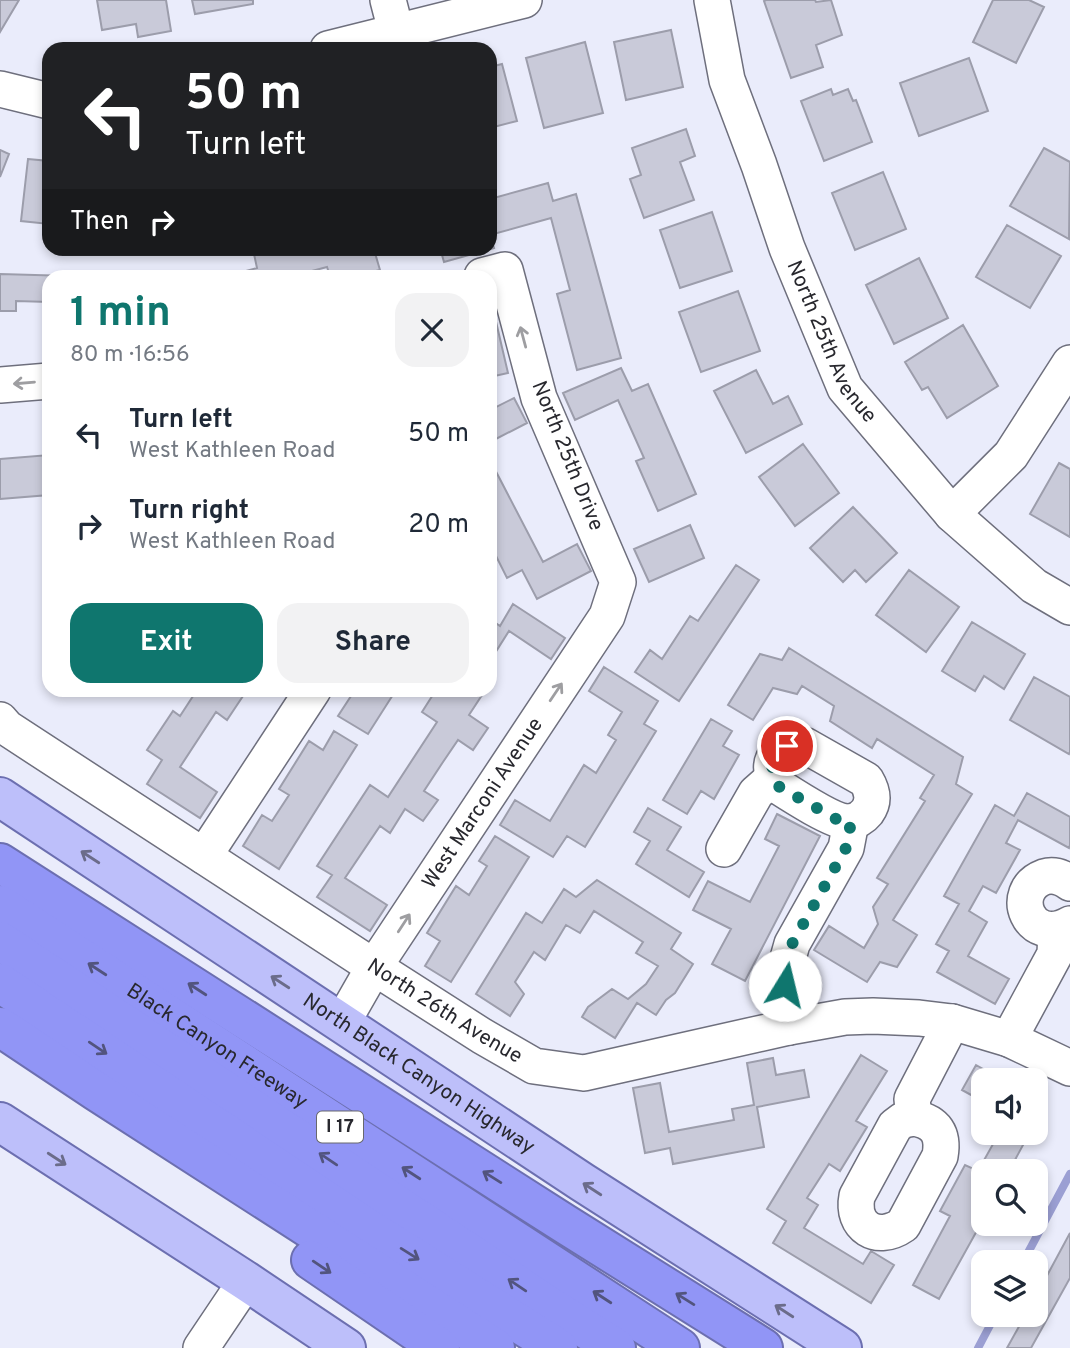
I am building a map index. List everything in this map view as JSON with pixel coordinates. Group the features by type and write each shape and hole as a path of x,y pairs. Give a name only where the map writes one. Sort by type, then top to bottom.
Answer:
{"highway":[{"path":"0,863 763,1348"},
{"name":"Black Canyon Freeway","path":"0,905 680,1348"},
{"path":"0,941 616,1348"},
{"path":"0,983 371,1230 558,1348"},
{"path":"0,1027 495,1348"},
{"path":"96,1091 128,1134 440,1348"}],"main road":[{"name":"North Black Canyon Highway","path":"0,797 582,1182 842,1348"},
{"path":"0,1122 346,1348"}],"street":[{"path":"341,42 392,15 524,0"},
{"name":"North 25th Avenue","path":"712,0 727,80 787,248 845,388 952,514 1034,586 1070,607"},
{"path":"0,89 42,99"},
{"name":"North 25th Drive","path":"497,272 505,270 539,398 618,582"},
{"path":"952,514 1011,455 1070,363"},
{"path":"0,385 42,382"},
{"name":"West Marconi Avenue","path":"342,1023 374,967 607,615 618,582"},
{"path":"204,856 308,697"},
{"name":"North 26th Avenue","path":"0,720 374,967 534,1066 584,1073 845,1017 919,1018 952,1022 1009,1039 1070,1068"},
{"path":"796,744 806,746 866,780 871,789 870,807 865,815 851,822 838,820 778,786 773,778 774,759 779,751 796,744"},
{"path":"724,849 756,793 773,778"},
{"path":"789,1027 784,1001 785,969 792,944 846,848 851,822"},
{"path":"1009,1039 1055,954 1063,927 1042,929 1030,920 1025,907 1026,893 1035,881 1048,876 1062,877 1070,883"},
{"path":"914,1118 912,1098 952,1022"},
{"path":"201,1348 246,1281"}],"building":[{"path":"0,0 19,0 0,32"},
{"path":"97,0 166,0 171,31 138,37 136,24 102,30"},
{"path":"192,0 253,0 253,4 195,14"},
{"path":"831,0 842,35 816,45 823,67 791,78 764,1"},
{"path":"993,0 1029,0 1044,7 1016,63 973,42"},
{"path":"671,30 683,87 626,100 614,42"},
{"path":"585,42 603,113 544,128 526,58"},
{"path":"969,58 988,111 919,136 900,83"},
{"path":"502,64 517,121 497,126 497,65"},
{"path":"831,89 833,95 848,89 853,101 856,100 872,142 824,161 801,101"},
{"path":"686,129 695,156 680,162 694,200 644,218 630,179 641,175 632,148"},
{"path":"1044,148 1070,162 1069,239 1010,206"},
{"path":"0,150 9,154 0,177"},
{"path":"28,159 42,160 42,223 21,221"},
{"path":"883,172 906,229 855,250 832,193"},
{"path":"548,183 553,201 576,194 621,358 577,370 557,294 570,290 551,218 497,233 497,197"},
{"path":"712,212 732,271 680,288 660,230"},
{"path":"1007,225 1061,256 1030,308 976,277"},
{"path":"254,256 376,256 380,270 328,270 327,267 316,270 250,270 257,268"},
{"path":"442,256 465,256 444,262"},
{"path":"919,258 948,318 894,344 866,285"},
{"path":"0,274 42,275 42,302 16,301 16,311 0,311"},
{"path":"738,291 760,351 701,372 679,312"},
{"path":"963,325 998,386 947,418 928,387 922,390 905,362"},
{"path":"497,326 508,373 497,375"},
{"path":"621,368 632,391 648,384 696,494 658,511 636,461 644,458 618,400 575,420 563,393"},
{"path":"756,370 773,404 788,396 802,424 746,453 714,391"},
{"path":"514,398 527,423 497,438 497,406"},
{"path":"803,444 839,493 795,526 759,477"},
{"path":"42,456 42,496 0,499 0,459"},
{"path":"1059,463 1070,469 1070,537 1030,514"},
{"path":"497,473 543,562 577,544 591,571 537,599 522,570 507,578 497,558"},
{"path":"853,507 897,553 866,582 855,570 843,582 810,548"},
{"path":"690,525 704,558 649,582 634,549"},
{"path":"736,565 759,580 679,701 635,672 650,650 662,659 690,616 698,621"},
{"path":"909,570 959,607 926,652 876,615"},
{"path":"513,604 565,638 551,659 509,631 497,650 497,624 500,626"},
{"path":"972,622 1025,654 1004,689 984,676 975,691 942,671"},
{"path":"789,648 963,757 956,784 972,794 893,920 917,935 897,967 880,962 867,982 814,950 829,926 864,948 878,924 873,907 888,884 877,878 925,801 920,798 934,775 877,739 872,748 830,721 834,706 802,686 797,694 773,688 753,720 728,705 760,654 782,660"},
{"path":"604,667 658,701 644,724 656,731 585,847 567,836 553,857 500,825 515,800 550,821 584,765 596,773 616,740 608,735 622,712 589,691"},
{"path":"1034,677 1070,697 1069,754 1010,720"},
{"path":"192,697 242,697 227,720 216,712 180,767 217,792 200,818 147,784 162,760 147,750 173,711 180,716"},
{"path":"350,697 392,697 368,734 338,716"},
{"path":"432,697 481,697 469,715 488,728 473,750 458,740 424,791 438,800 423,821 405,809 390,833 380,826 345,878 387,905 370,931 317,897 332,875 317,866 370,785 388,797 437,722 422,712"},
{"path":"711,719 732,731 723,746 739,755 714,799 701,791 687,814 663,800"},
{"path":"334,731 357,745 279,869 243,846 262,815 272,821 289,795 279,789 309,741 323,750"},
{"path":"1027,793 1070,817 1070,845 1069,848 1018,820 1006,843 1020,850 996,893 983,886 969,911 987,922 968,956 1009,979 995,1004 937,972 949,951 936,944 959,904 944,896 995,805 1014,816"},
{"path":"648,808 681,827 667,850 704,872 689,897 636,864 650,841 634,832"},
{"path":"777,814 820,836 745,981 712,964 731,929 693,910 708,881 750,902 779,846 765,839"},
{"path":"495,836 529,857 451,982 425,966 440,941 427,933 456,886 469,895 487,866 479,861"},
{"path":"597,880 681,933 671,949 693,964 675,993 666,1000 656,1015 637,1003 615,1038 582,1017 588,1007 612,989 628,999 646,984 658,966 636,953 643,942 594,911 580,933 566,925 545,960 534,952 515,982 524,994 510,1016 476,994 526,913 542,923 564,889 576,897"},
{"path":"861,1055 887,1071 856,1121 867,1127 840,1171 829,1164 807,1198 818,1205 804,1228 863,1264 871,1251 894,1265 871,1303 773,1243 786,1221 767,1209"},
{"path":"773,1058 776,1075 804,1070 809,1097 757,1107 764,1147 673,1164 670,1148 645,1153 633,1088 660,1083 669,1132 734,1120 732,1109 754,1105 747,1063"},
{"path":"971,1074 971,1095 962,1090"},
{"path":"993,1145 1023,1145 1015,1159 985,1159"},
{"path":"965,1165 971,1168 971,1236 974,1236 939,1299 913,1285 950,1216 940,1211"},
{"path":"1070,1233 1070,1278 1048,1317 1048,1274"},
{"path":"1019,1327 1043,1327 1031,1348 1007,1348"}],"waterway":[{"path":"1029,1250 1070,1174"},
{"path":"978,1348 989,1327"}],"route":[{"path":"785,985 785,969 792,944 846,848 851,822 838,820 778,786 773,778 774,759 779,751 787,746"}]}
